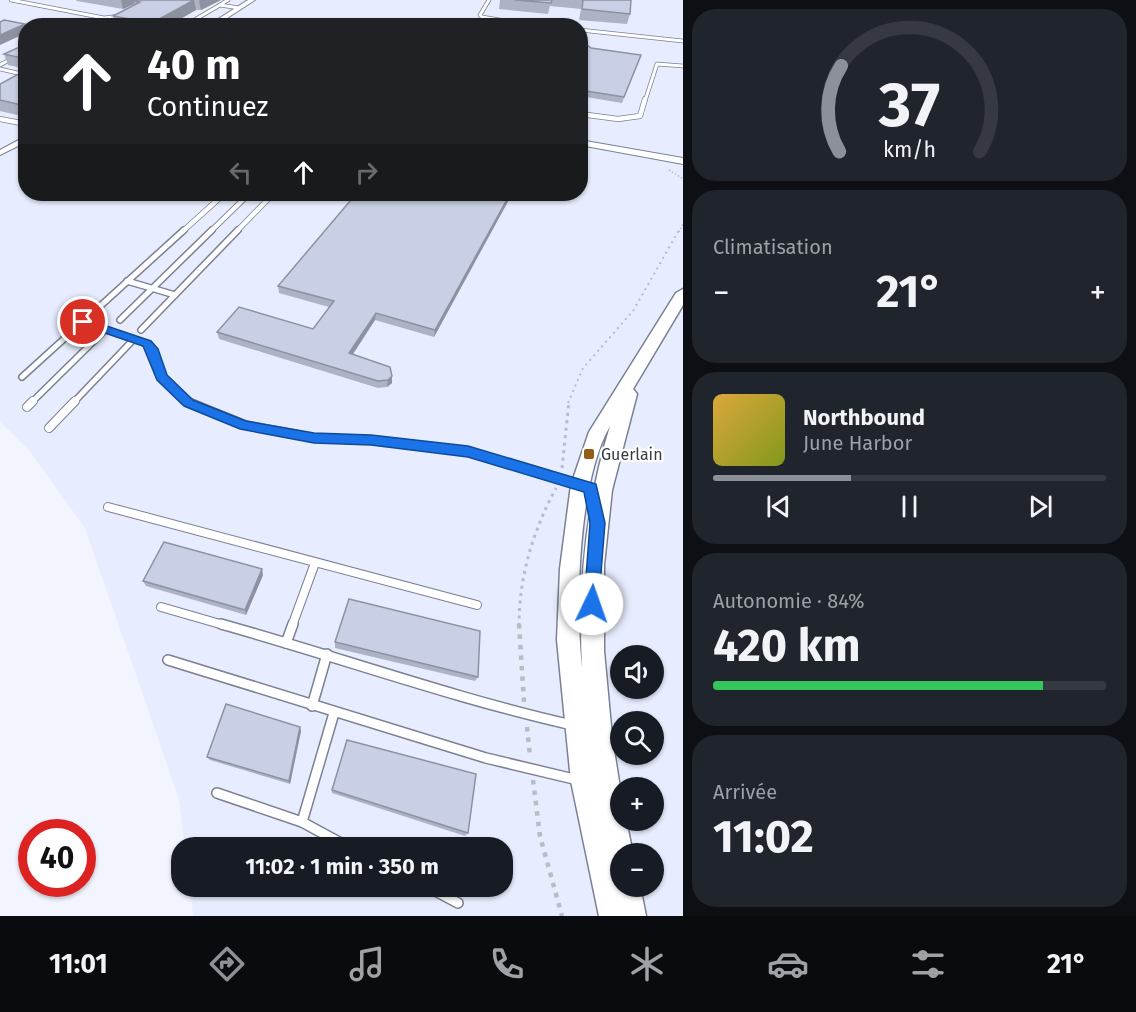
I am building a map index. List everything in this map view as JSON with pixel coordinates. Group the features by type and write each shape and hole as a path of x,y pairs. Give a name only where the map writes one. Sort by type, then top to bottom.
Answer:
{"street":[{"path":"223,18 252,0"},
{"path":"0,153 18,143"},
{"path":"588,144 683,162"},
{"path":"613,916 584,781 577,726 568,640 570,569 591,488 598,432 683,293"},
{"path":"591,488 597,523 592,604 597,689 606,790 617,843"},
{"path":"628,897 632,916"}],"lane":[{"path":"11,0 16,3 104,18 126,13"},
{"path":"199,18 228,0"},
{"path":"488,18 480,15 489,0"},
{"path":"220,5 239,8"},
{"path":"588,31 683,41"},
{"path":"0,67 18,56"},
{"path":"588,115 627,119 640,116 657,64 683,66"},
{"path":"0,67 18,73"},
{"path":"0,119 18,122"},
{"path":"22,377 216,201"},
{"path":"120,320 150,288 242,201"},
{"path":"141,330 266,201"},
{"path":"127,281 175,295"},
{"path":"83,322 147,344 152,349 162,377 189,403 244,425 314,438 371,440 468,451 591,488"},
{"path":"27,407 105,330"},
{"path":"49,428 134,339"},
{"path":"108,507 477,605"},
{"path":"286,643 315,563"},
{"path":"161,607 327,654 490,706 577,726"},
{"path":"312,706 327,654"},
{"path":"168,660 486,758 584,781"},
{"path":"302,822 334,713"},
{"path":"217,793 302,822 330,837"},
{"path":"447,897 458,903"}],"path":[{"path":"668,169 683,179"}],"shaded area":[{"path":"0,0 683,0 683,916 193,916 191,897 513,897 513,837 184,837 179,799 85,528 29,450 0,422"}],"building":[{"path":"194,0 161,18 113,16 140,2 134,1"},
{"path":"515,0 552,0 551,3"},
{"path":"583,0 631,0 630,14 582,9"},
{"path":"4,20 18,23 18,27 0,35 0,22"},
{"path":"588,46 641,55 624,97 588,91"},
{"path":"18,48 18,57 4,54"},
{"path":"18,74 18,104 0,100 0,84"},
{"path":"350,201 506,201 435,330 376,313 349,353 390,367 392,376 388,380 378,381 217,332 239,307 313,329 334,301 278,286"},
{"path":"164,542 262,569 245,610 143,581"},
{"path":"349,599 480,631 478,677 335,642"},
{"path":"226,704 300,727 289,781 207,757"},
{"path":"347,740 476,774 468,833 332,790"}],"place":[{"name":"Guerlain","path":"589,454"}],"route":[{"path":"83,322 147,344 152,349 162,377 189,403 244,425 314,438 371,440 468,451 591,488 597,523 592,604"}]}
